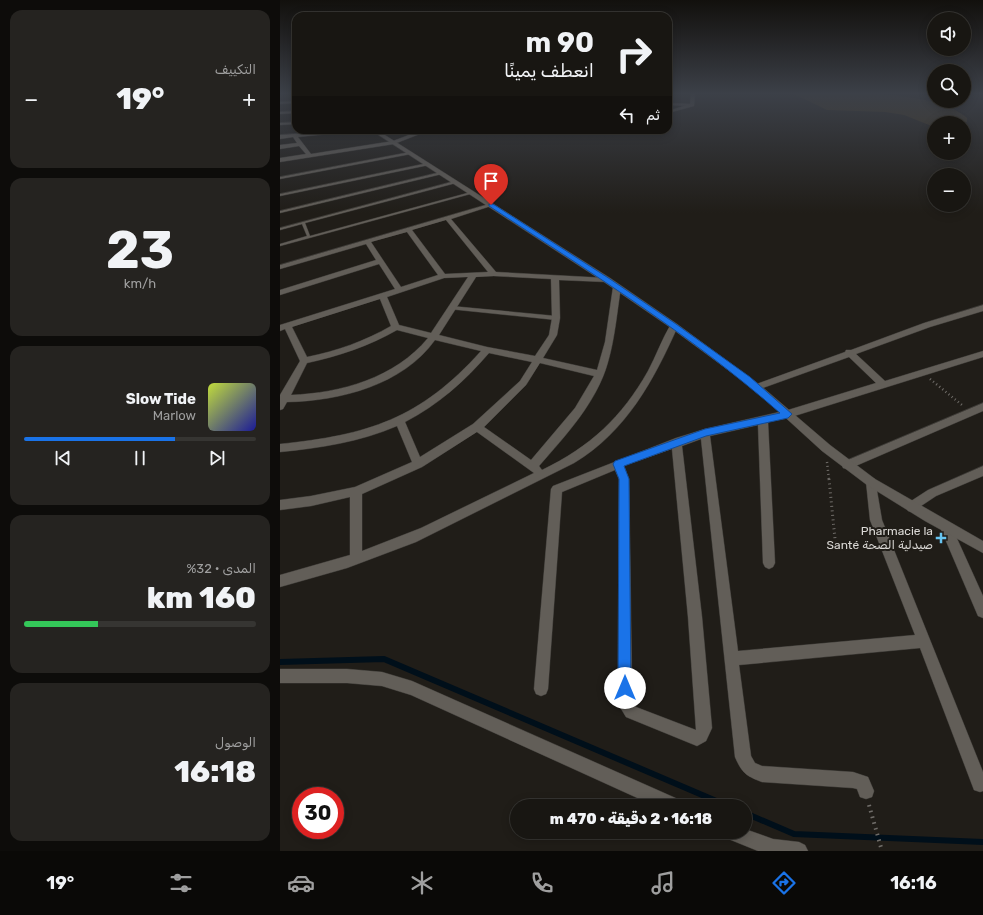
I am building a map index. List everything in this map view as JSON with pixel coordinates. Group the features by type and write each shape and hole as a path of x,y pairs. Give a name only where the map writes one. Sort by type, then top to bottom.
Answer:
{"street":[{"path":"280,137 320,134"},
{"path":"334,134 338,138"},
{"path":"381,134 607,280 674,326 757,387 826,448 871,482 912,508 983,547"},
{"path":"280,160 394,142 414,134"},
{"path":"295,136 299,144 308,155"},
{"path":"280,147 299,144"},
{"path":"342,144 346,149"},
{"path":"280,267 491,205"},
{"path":"447,218 494,274"},
{"path":"408,229 444,276"},
{"path":"367,242 379,262 399,289"},
{"path":"280,293 379,262"},
{"path":"281,401 336,393 371,383 400,368 422,351 434,336 474,274"},
{"path":"304,361 284,327 399,289 444,276 494,274 607,280"},
{"path":"280,505 311,501 356,491 418,464 477,428 523,384 553,335 556,318 555,278"},
{"path":"532,466 556,440 579,410 600,374 610,340 617,287"},
{"path":"382,295 396,327"},
{"path":"757,387 849,352 927,325 983,308"},
{"path":"280,581 314,572 411,538 543,475 576,457 600,440 623,416 657,364 674,326"},
{"path":"281,401 304,361 338,354 379,338 396,327 488,350 600,374"},
{"path":"280,448 310,445 358,436 400,421 438,397 462,377 488,350"},
{"path":"849,352 884,385"},
{"path":"541,689 557,489 676,442 705,433 788,414 983,354"},
{"path":"847,465 983,407"},
{"path":"763,420 769,563"},
{"path":"400,421 418,464"},
{"path":"477,428 543,475"},
{"path":"705,433 743,757 750,770 762,774 853,780 862,783 866,790"},
{"path":"618,464 624,479 625,688 627,707 631,712 697,738 701,736 704,728 694,610 676,442"},
{"path":"912,508 932,494 983,471"},
{"path":"871,482 876,520 980,784"},
{"path":"356,491 356,558"},
{"path":"946,527 983,611"},
{"path":"731,659 924,641"},
{"path":"280,676 347,676 382,679 412,688 658,799"},
{"path":"748,839 760,844 799,851"}],"lane":[{"path":"280,178 410,153"},
{"path":"280,195 428,164"},
{"path":"280,212 442,173"},
{"path":"280,229 455,182"},
{"path":"280,245 472,193"},
{"path":"303,223 309,237"},
{"path":"451,308 556,318"}],"path":[{"path":"922,372 970,412"},
{"path":"826,448 836,549"},
{"path":"866,790 882,851"}],"waterway":[{"path":"280,662 384,659 712,799"},
{"path":"752,816 794,834 983,842"}],"place":[{"name":"Pharmacie la Santé صيدلية الصحة","path":"941,538"}],"route":[{"path":"491,205 607,280 674,326 747,379 788,414 705,433 676,442 618,464 624,479 625,688"}]}
